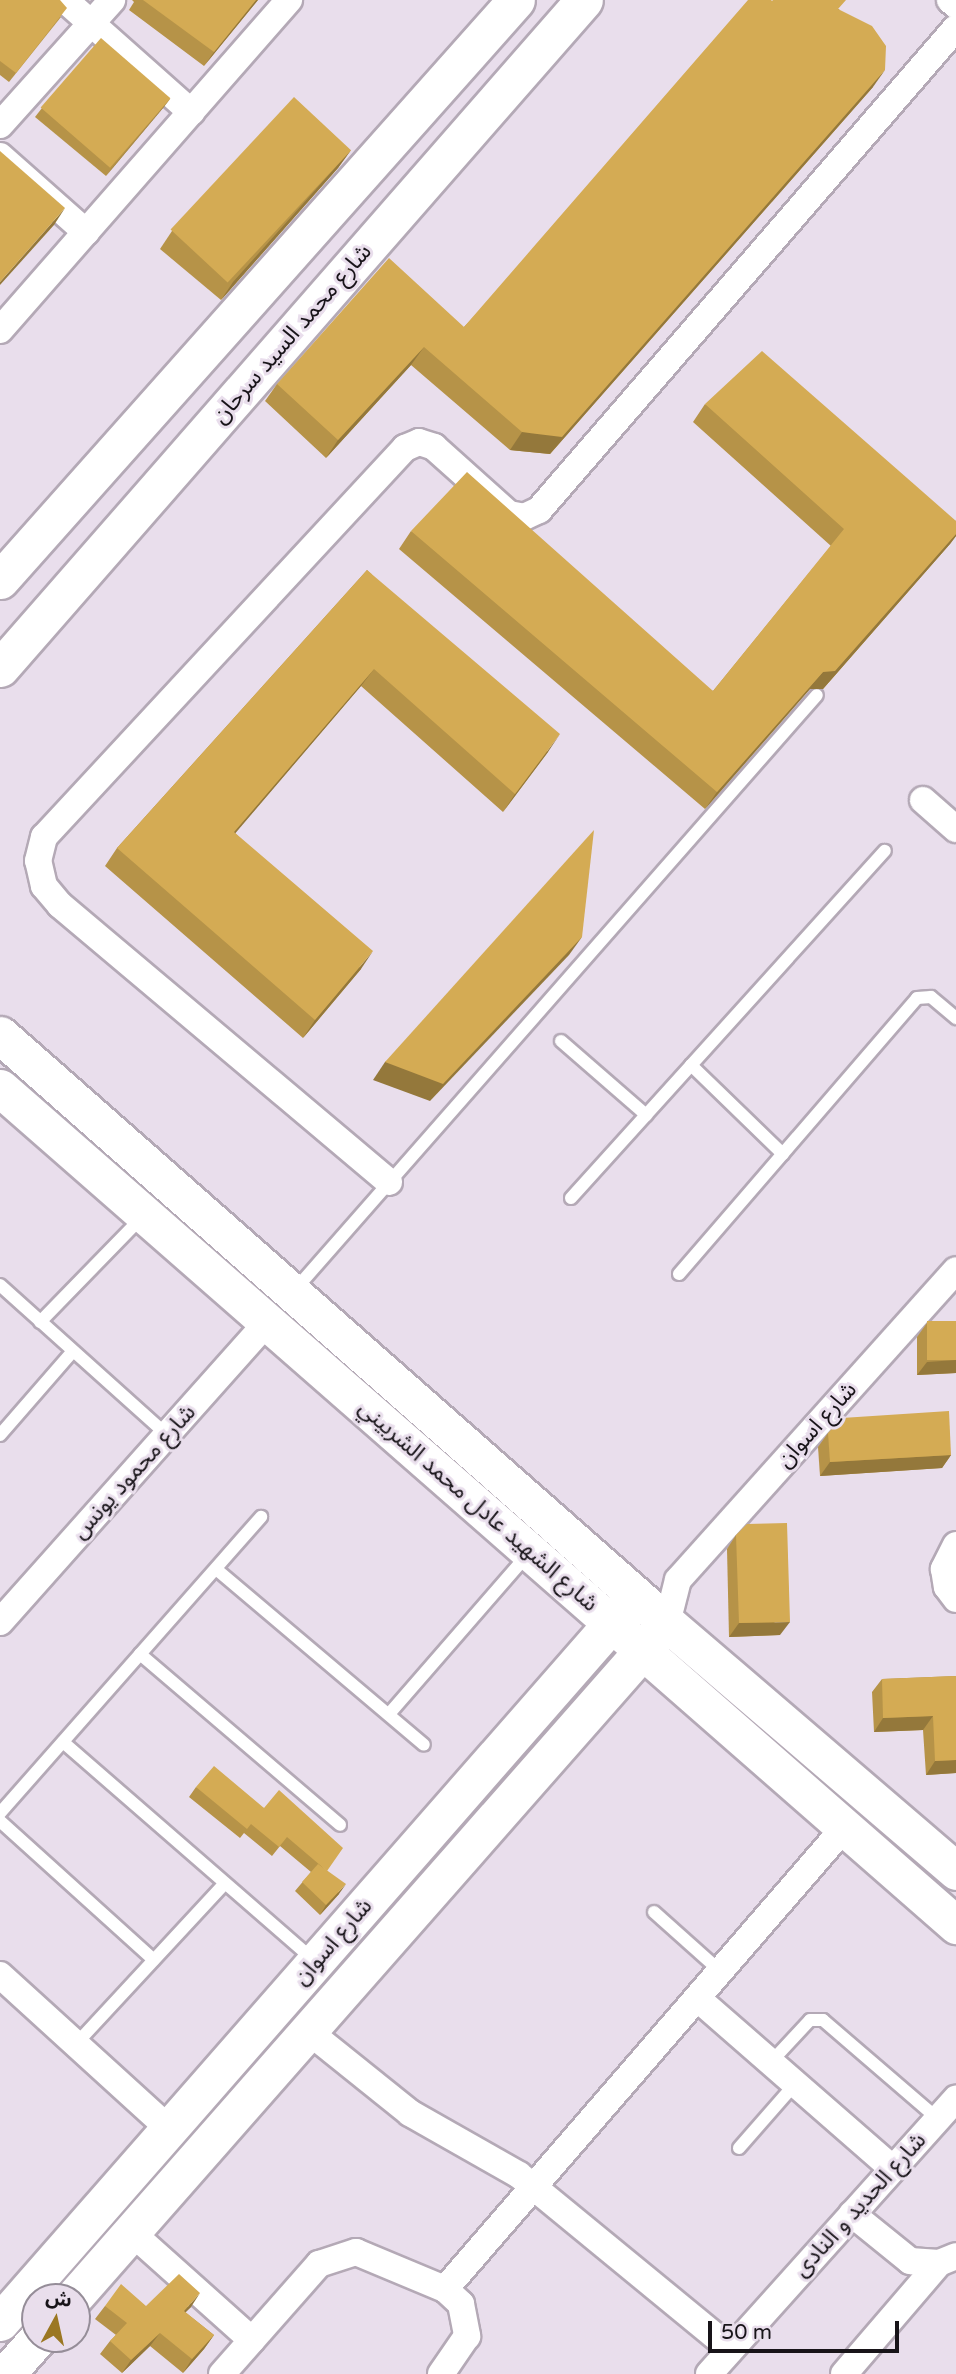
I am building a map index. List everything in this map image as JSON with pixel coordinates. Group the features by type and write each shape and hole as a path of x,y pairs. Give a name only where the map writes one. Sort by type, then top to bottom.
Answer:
{"street":[{"path":"65,0 191,112"},
{"path":"0,125 111,0"},
{"path":"0,330 289,0"},
{"path":"0,580 516,0"},
{"name":"شارع محمد السيد سرحان","path":"0,668 584,0"},
{"path":"950,0 956,5"},
{"path":"389,1182 60,905 44,886 38,861 44,836 405,448 419,442 434,447 509,513 524,517 539,510 956,27"},
{"path":"0,156 86,232"},
{"path":"80,489 121,529"},
{"path":"923,800 956,829"},
{"name":"شارع الشهيد عادل محمد الشربيني","path":"0,1035 667,1623 956,1871"},
{"name":"شارع الشهيد عادل محمد الشربيني","path":"0,1088 956,1925"},
{"name":"شارع اسوان","path":"86,2283 667,1623 678,1580 956,1270"},
{"name":"شارع محمود يونس","path":"0,1622 268,1321"},
{"path":"956,1545 944,1569 947,1587 956,1599"},
{"name":"شارع اسوان","path":"0,2322 636,1595 678,1580"},
{"path":"445,2289 844,1828"},
{"path":"0,1975 169,2129"},
{"path":"697,1998 893,2169"},
{"path":"308,2031 404,2109 486,2153 534,2187 731,2349"},
{"name":"شارع الحديد و النادى","path":"709,2374 956,2099"},
{"path":"852,2214 901,2257 919,2264 947,2260"},
{"path":"131,2232 252,2340"},
{"path":"222,2374 319,2264 343,2253 370,2254 445,2289 461,2304 467,2325 463,2347 441,2374"},
{"path":"844,2374 947,2260"},
{"path":"6,2374 25,2353"}],"lane":[{"path":"293,1292 817,695"},
{"path":"571,1198 885,851"},
{"path":"679,1274 917,998 932,997 956,1018"},
{"path":"561,1041 646,1115"},
{"path":"691,1065 783,1154"},
{"path":"40,1321 145,1214"},
{"path":"0,1285 167,1435"},
{"path":"0,1435 73,1351"},
{"path":"0,1813 261,1517"},
{"path":"389,1714 529,1552"},
{"path":"216,1569 424,1745"},
{"path":"140,1654 340,1825"},
{"path":"63,1742 316,1961"},
{"path":"0,1821 154,1960"},
{"path":"76,2044 225,1883"},
{"path":"654,1912 720,1970"},
{"path":"771,2062 810,2020 823,2020 938,2119"},
{"path":"739,2148 795,2084"}],"building":[{"path":"0,0 60,0 67,8 16,73 0,61"},
{"path":"143,0 256,0 214,52"},
{"path":"748,0 846,0 838,9 872,26 886,46 885,70 562,437 522,432 424,347 338,440 277,384 389,258 464,327"},
{"path":"101,38 170,98 110,168 41,107"},
{"path":"294,97 351,150 228,283 171,229"},
{"path":"0,151 65,208 0,282"},
{"path":"762,351 956,521 956,534 835,671 823,672 717,792 411,531 467,472 713,691 844,529 705,404"},
{"path":"367,570 560,734 515,794 374,669 234,832 373,951 315,1020 117,848"},
{"path":"594,830 582,937 443,1084 385,1062"},
{"path":"927,1321 956,1321 956,1360 927,1360"},
{"path":"949,1411 951,1455 830,1462 828,1433 842,1418"},
{"path":"787,1523 790,1622 739,1623 736,1535 747,1524"},
{"path":"956,1676 956,1760 935,1761 933,1716 883,1718 882,1679"},
{"path":"214,1766 264,1808 279,1790 343,1848 327,1871 287,1837 279,1847 251,1824 247,1829 196,1787"},
{"path":"318,1864 346,1884 326,1905 302,1882"},
{"path":"179,2274 200,2293 184,2311 214,2335 192,2359 160,2333 131,2360 110,2341 127,2323 105,2306 121,2284 146,2306"}]}
